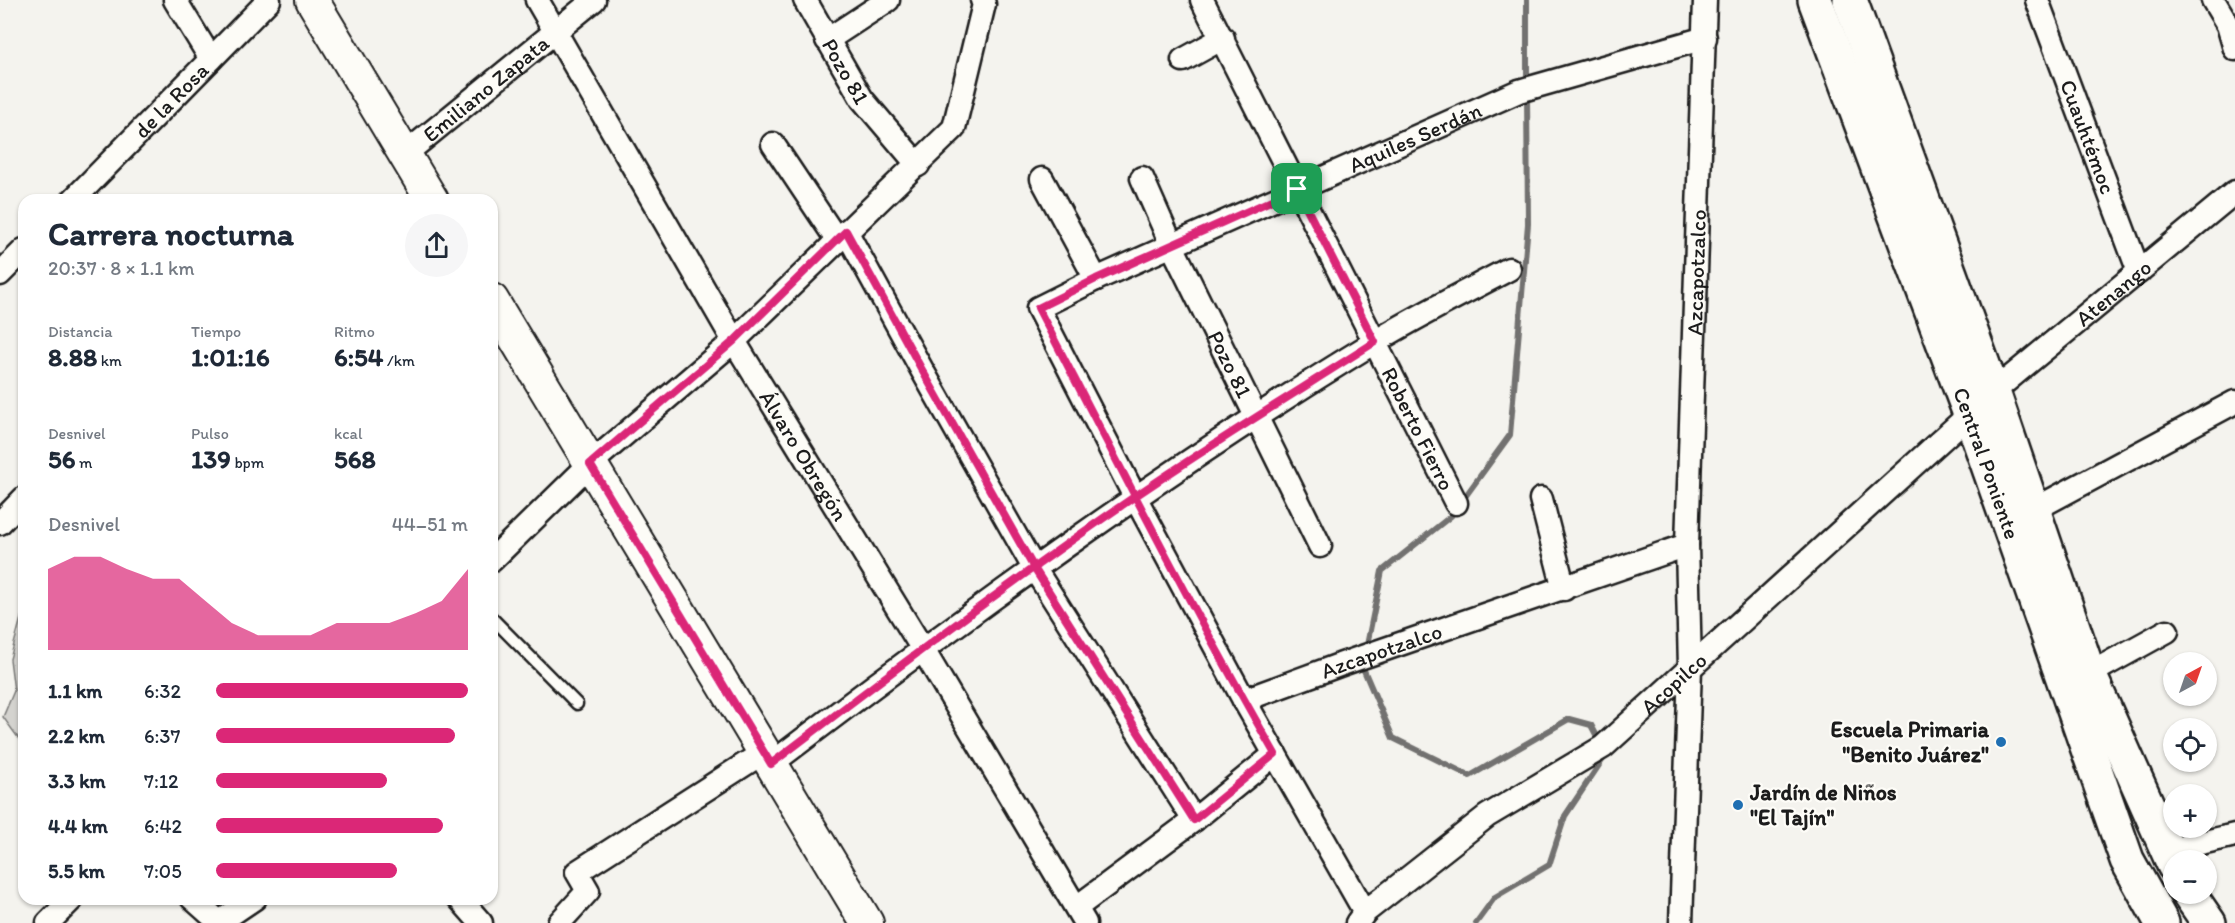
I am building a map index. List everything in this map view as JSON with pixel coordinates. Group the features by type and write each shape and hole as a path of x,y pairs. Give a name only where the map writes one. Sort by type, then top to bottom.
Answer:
{"main road":[{"name":"Central Poniente","path":"1815,0 1981,403"},
{"name":"Central Poniente","path":"1850,0 1981,403 2021,516 2127,860 2162,923"},
{"name":"Central Poniente","path":"2021,516 2166,850"},
{"path":"2196,904 2209,923"}],"street":[{"path":"175,0 211,59"},
{"name":"de la Rosa","path":"79,194 269,0"},
{"path":"312,0 428,194"},
{"name":"Álvaro Obregón","path":"537,0 734,341 922,648 1081,915 1275,754"},
{"name":"Emiliano Zapata","path":"405,154 594,0"},
{"name":"Pozo 81","path":"806,0 862,99 918,165"},
{"path":"827,39 888,0"},
{"path":"498,554 590,464 734,341 954,128 984,4 982,0"},
{"name":"Roberto Fierro","path":"1203,0 1456,503"},
{"name":"Azcapotzalco","path":"1681,923 1690,668 1687,545 1705,0"},
{"name":"Cuauhtémoc","path":"2037,0 2139,272"},
{"path":"2213,0 2228,25 2235,49"},
{"path":"1183,60 1223,38"},
{"name":"Aquiles Serdán","path":"1135,497 1038,308 1096,279 1519,91 1705,38"},
{"path":"773,144 842,236 922,370 1034,568 1194,820"},
{"name":"Pozo 81","path":"1142,178 1172,246 1320,546"},
{"path":"1042,179 1096,279"},
{"name":"Atenango","path":"1981,403 2235,192"},
{"path":"0,274 18,256"},
{"path":"559,923 588,891 577,872 767,758 1135,497 1256,418 1375,342 1509,269"},
{"path":"498,310 867,923"},
{"path":"2021,516 2235,402"},
{"name":"Acopilco","path":"1361,918 1487,816 1603,747 1981,403"},
{"path":"1135,497 1361,918"},
{"path":"1541,499 1564,589"},
{"path":"0,523 18,504"},
{"name":"Azcapotzalco","path":"1244,700 1687,545"},
{"path":"2089,674 2167,631"},
{"path":"2193,850 2235,835"},
{"path":"48,923 66,905"},
{"path":"200,905 218,922 244,905"},
{"path":"465,905 481,923"}],"lane":[{"path":"498,624 577,704"}],"shaded area":[{"path":"18,629 18,738 3,717 14,691 10,659"}],"waterway":[{"path":"1527,0 1527,84"},
{"path":"1366,650 1382,571 1451,516 1510,435 1528,224 1527,94"},
{"path":"1365,660 1363,668 1393,738 1470,776 1569,719 1591,725 1600,742"},
{"path":"1476,923 1495,897 1549,865 1565,816 1605,756"}],"place":[{"name":"Escuela Primaria \"Benito Juárez\"","path":"2001,742"},
{"name":"Jardín de Niños \"El Tajín\"","path":"1738,805"}],"route":[{"path":"1297,189 1096,279 1038,308 1135,497 1275,754 1194,820 1034,568 846,231 734,341 590,464 771,764 922,648 1034,568 1135,497 1375,342 1297,189"}]}
